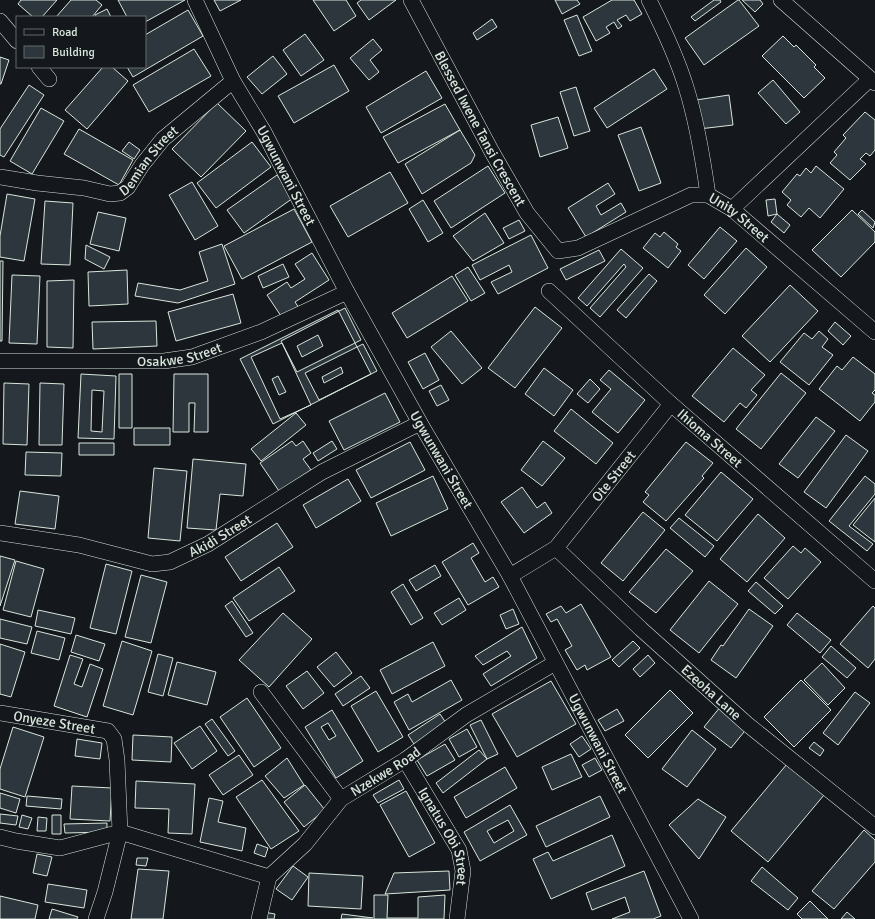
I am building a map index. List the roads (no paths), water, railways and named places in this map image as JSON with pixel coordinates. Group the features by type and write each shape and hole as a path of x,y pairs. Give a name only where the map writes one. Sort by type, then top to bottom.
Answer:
{"street":[{"name":"Ugwunwani Street","path":"196,0 233,81 264,132 346,292 420,423 510,576 691,919"},
{"name":"Blessed Iwene Tansi Crescent","path":"411,0 492,152 523,206 558,251"},
{"path":"649,0 670,44 686,87 701,151 708,195"},
{"path":"732,209 873,81 782,0"},
{"path":"0,21 16,40"},
{"path":"40,68 49,79"},
{"name":"Demian Street","path":"0,176 37,183 84,188 110,194 120,193 128,187 142,165 163,139 233,81"},
{"name":"Unity Street","path":"558,251 578,248 691,195 708,195 732,209 875,332"},
{"name":"Ihioma Street","path":"549,291 671,404 875,581"},
{"name":"Osakwe Street","path":"0,361 164,361 192,357 261,332 346,292"},
{"name":"Ote Street","path":"556,548 671,404"},
{"name":"Akidi Street","path":"0,533 79,545 152,564 170,562 208,544 322,472 420,423"},
{"path":"510,576 556,548"},
{"name":"Ezeoha Lane","path":"556,548 640,629 735,713 875,827"},
{"name":"Nzekwe Road","path":"269,877 305,844 341,799 405,760 466,715 555,663"},
{"path":"261,692 341,799"},
{"name":"Onyeze Street","path":"0,713 108,731 114,739 117,760 120,832"},
{"name":"Ignatus Obi Street","path":"405,760 459,850 463,871 457,919"},
{"path":"96,919 105,892 120,832"},
{"path":"0,837 16,842 60,848 120,832 269,877 259,919"}]}
